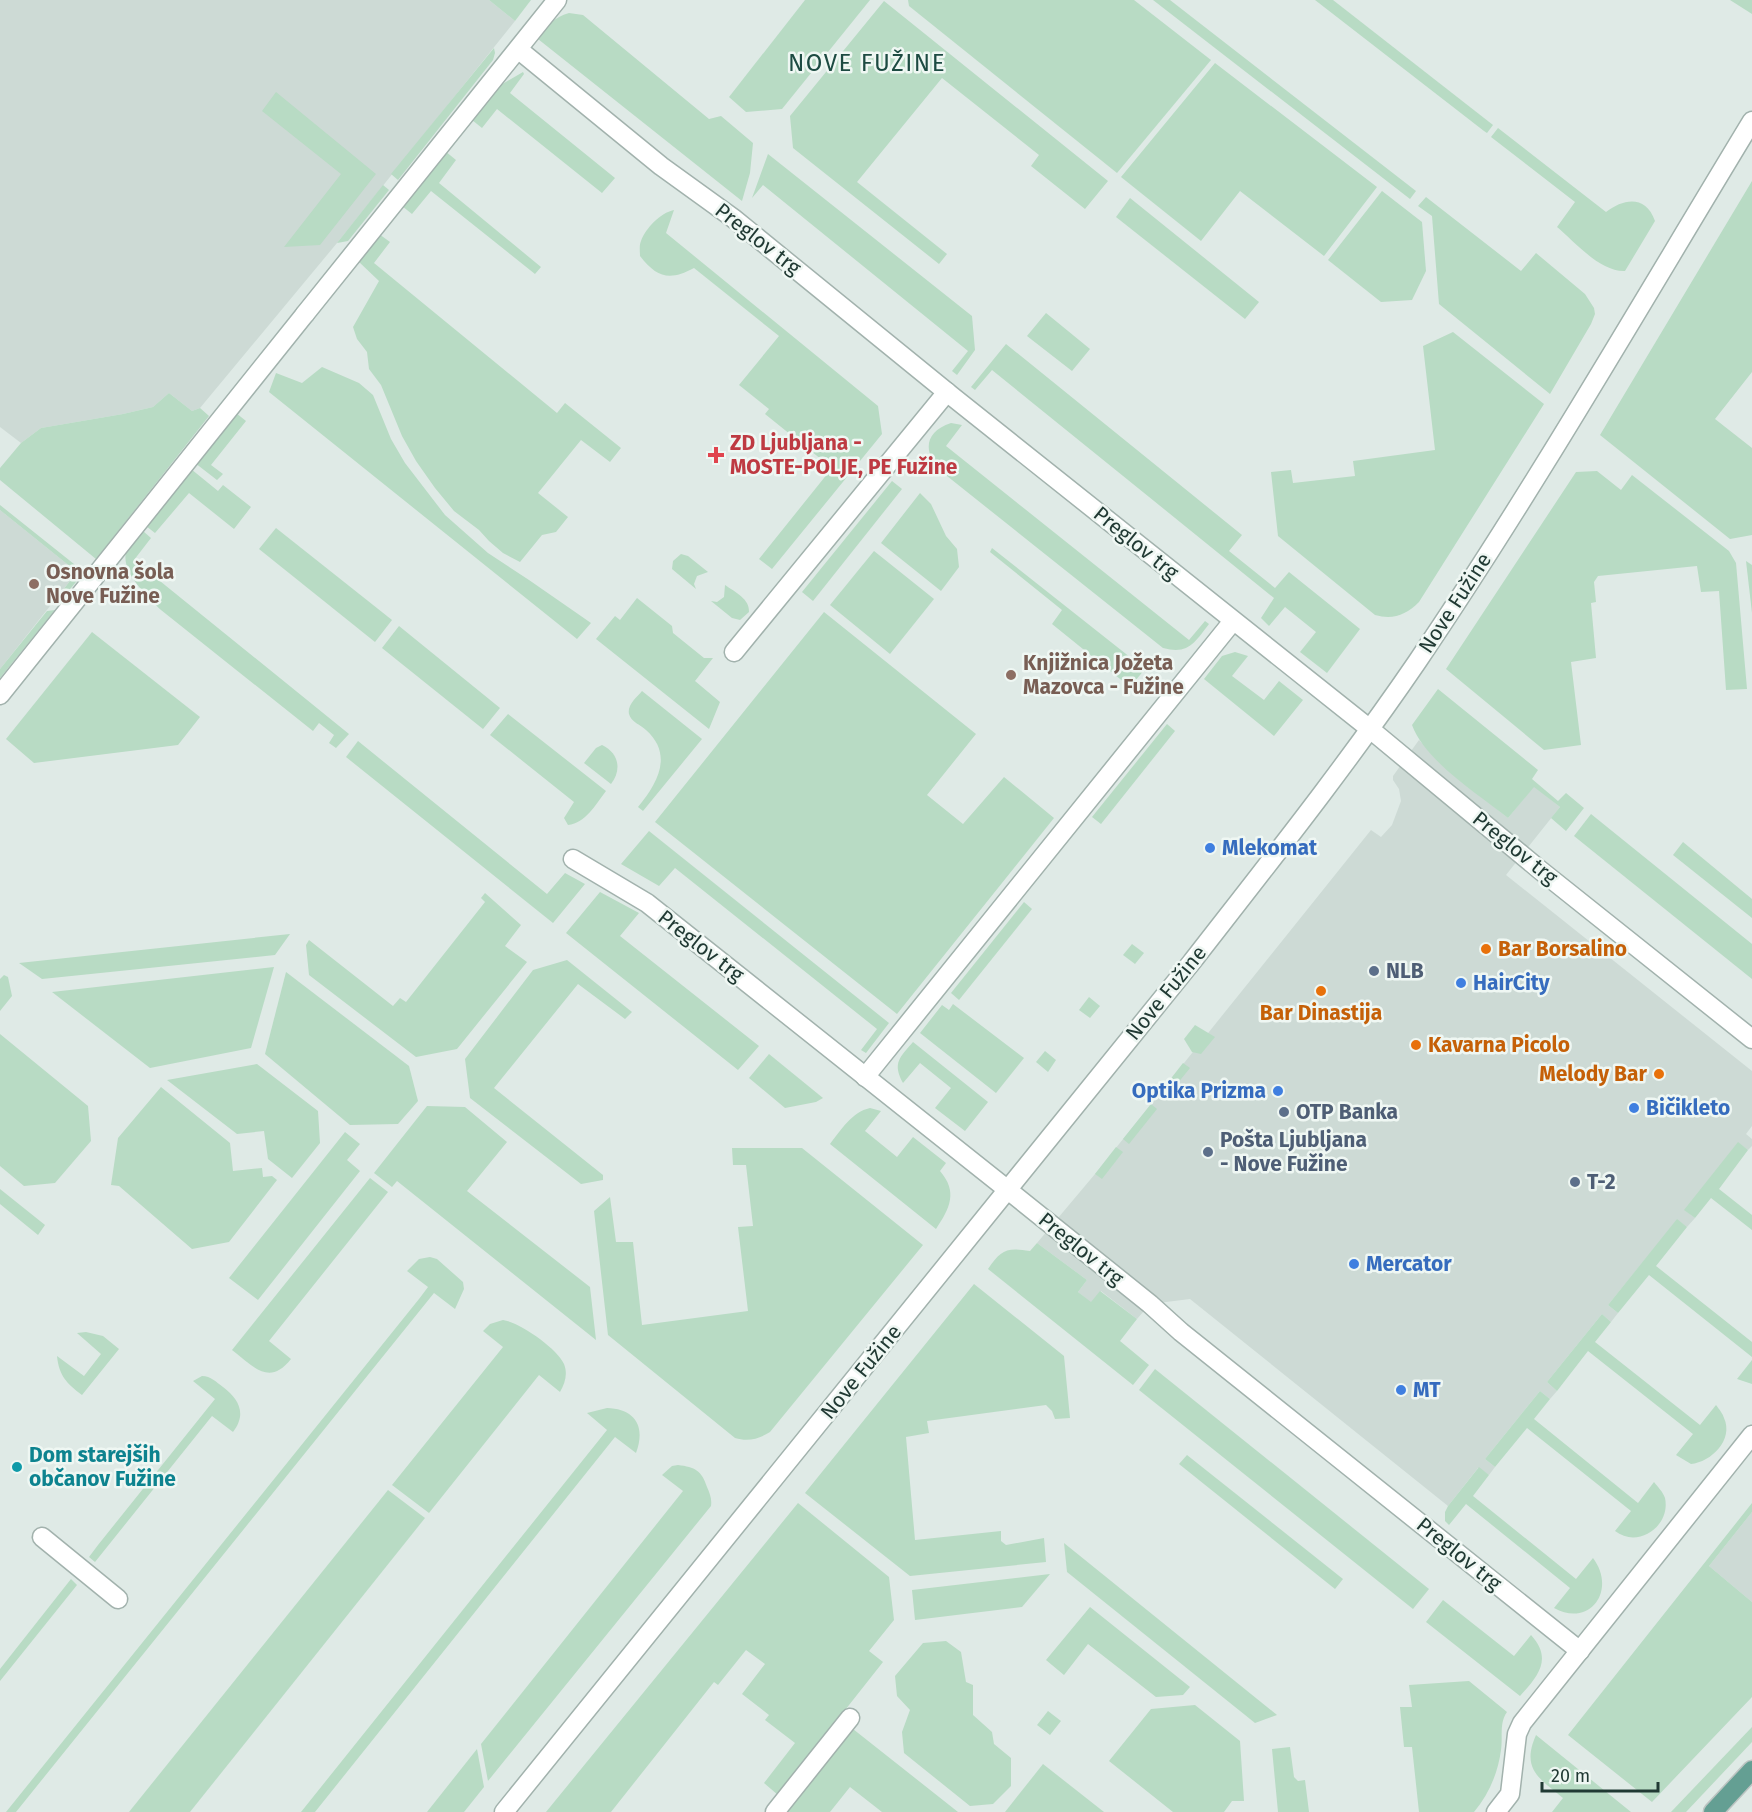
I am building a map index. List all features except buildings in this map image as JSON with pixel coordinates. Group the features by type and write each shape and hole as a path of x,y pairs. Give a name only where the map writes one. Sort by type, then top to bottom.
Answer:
{"main road":[{"path":"1713,1812 1752,1770"}],"street":[{"path":"0,695 558,0"},
{"name":"Preglov trg","path":"519,50 661,166 733,218 1752,1039"},
{"name":"Nove Fužine","path":"504,1812 1276,855 1370,729 1498,539 1752,121"},
{"path":"734,652 947,392"},
{"path":"865,1077 1233,621"},
{"name":"Preglov trg","path":"573,859 647,903 1008,1190 1150,1304 1181,1332 1580,1651"},
{"path":"1496,1812 1510,1794 1516,1734 1752,1435"},
{"path":"42,1537 118,1599"},
{"path":"775,1812 850,1718"}],"shaded area":[{"path":"0,0 489,0 515,21 337,243 200,408 192,411 169,393 153,407 41,428 21,443 0,427"},
{"name":"Osnovna šola Nove Fužine","path":"0,510 77,572 0,669"},
{"path":"1419,740 1438,761 1508,818 1534,786 1560,807 1506,875 1752,1071 1752,1126 1746,1134 1752,1139 1752,1146 1748,1150 1738,1143 1685,1210 1695,1218 1687,1227 1677,1220 1608,1305 1618,1313 1611,1322 1602,1314 1547,1382 1557,1391 1550,1399 1540,1391 1485,1459 1495,1467 1489,1475 1478,1468 1448,1506 1190,1299 1150,1304 1137,1319 1101,1291 1091,1303 1078,1292 1087,1280 1037,1243 1371,830 1381,837 1392,825 1401,801 1393,776"},
{"path":"1752,1512 1752,1602 1709,1566"}],"green space":[{"path":"489,0 531,0 515,21"},
{"path":"805,0 870,0 782,109 746,112 729,97"},
{"path":"908,0 1134,0 1211,60 1117,173 909,6"},
{"path":"1153,0 1170,0 1416,191 1410,199"},
{"path":"1315,0 1333,0 1493,125 1487,133 1484,131"},
{"path":"1730,0 1752,0 1752,14"},
{"path":"884,1 1108,181 1085,209 1031,166 1039,155 942,78 857,182 947,254 939,264 793,148 790,116"},
{"path":"569,13 583,15 709,119 721,116 753,143 750,173 742,201 538,39 551,23"},
{"path":"494,48 493,60 398,180 391,174"},
{"path":"1215,63 1377,187 1324,256 1240,191 1201,241 1121,177"},
{"path":"523,72 524,74 510,93 615,178 602,193 497,109 482,128 472,120 499,86"},
{"path":"276,92 376,174 320,245 284,247 341,174 262,111"},
{"path":"1498,128 1606,212 1627,202 1640,203 1646,207 1655,221 1625,271 1606,267 1557,227 1575,202 1491,137"},
{"path":"445,151 456,160 439,183 541,267 535,274 431,191 412,214 402,206"},
{"path":"768,154 972,316 975,350 957,375 952,371 968,351 763,185 752,198"},
{"path":"1752,181 1752,372 1715,419 1752,448 1752,535 1730,539 1600,435"},
{"path":"383,185 389,190 348,241 337,243"},
{"path":"1382,191 1422,222 1426,271 1412,300 1381,302 1328,260"},
{"path":"1426,197 1521,271 1536,253 1585,294 1594,308 1595,314 1591,324 1550,394 1439,304 1432,216 1418,206"},
{"path":"1130,198 1259,302 1245,319 1116,217"},
{"path":"674,210 666,233 878,406 882,434 772,569 759,559 832,468 765,414 769,409 739,385 779,336 694,268 678,275 664,275 652,269 640,256 640,243 646,231 659,218"},
{"path":"379,234 390,242 374,263 557,413 565,403 621,448 610,462 581,440 538,493 568,517 556,532 542,535 520,562 503,553 479,530 454,511 435,488 402,436 381,385 369,369 367,352 357,339 353,327 379,281 358,261"},
{"path":"1046,313 1090,349 1072,371 1027,336"},
{"path":"1453,332 1544,404 1419,602 1409,610 1393,617 1375,615 1278,536 1271,472 1291,470 1293,483 1355,476 1353,461 1435,450 1423,346"},
{"path":"1006,344 1242,535 1229,551 1275,588 1289,572 1360,629 1327,673 1300,652 1316,632 1285,607 1269,626 1261,618 1274,598 992,370 975,390 971,387"},
{"path":"322,367 359,383 373,395 391,439 405,463 445,515 488,553 591,623 577,639 269,392 276,373 302,383"},
{"path":"169,393 192,411 200,408 209,416 96,559 0,480 0,468 21,443 41,428 153,407"},
{"path":"236,413 246,421 211,465 223,474 217,480 195,463"},
{"path":"951,423 962,425 946,446 1189,640 1205,621 1209,624 1200,636 1190,645 1179,650 1163,648 942,472 931,458 929,444 935,432"},
{"path":"191,469 218,491 223,485 251,507 234,529 189,493 155,533 146,526"},
{"path":"1597,471 1621,490 1632,475 1729,551 1736,563 1747,689 1726,690 1719,591 1701,592 1697,566 1598,576 1594,582 1596,602 1591,603 1596,658 1571,662 1581,745 1544,750 1446,669 1576,472"},
{"path":"892,481 902,489 813,601 802,592"},
{"path":"920,493 931,504 946,536 957,549 959,567 941,591 881,543"},
{"path":"0,505 84,572 67,593 59,595 77,572 0,510"},
{"path":"276,528 392,620 375,642 259,549"},
{"path":"143,531 151,538 134,560 349,734 336,748 329,743 334,735 319,723 313,731 161,610 143,591 131,575 125,558 128,548"},
{"path":"992,548 1145,669 1130,687 1052,624 1062,610 990,552"},
{"path":"874,551 934,599 890,654 830,605"},
{"path":"681,554 688,556 708,572 697,576 694,584 696,589 672,569 673,561"},
{"path":"1746,561 1752,565 1752,613"},
{"path":"725,585 741,596 749,607 749,612 740,620 732,618 711,601 717,602 724,597"},
{"path":"637,598 672,626 673,633 704,658 713,658 695,681 720,702 709,729 596,639 615,616 620,620"},
{"path":"55,610 0,678 0,669 47,611"},
{"path":"824,612 976,734 927,795 963,824 1004,777 1054,818 897,1014 655,822"},
{"path":"399,626 500,708 483,729 382,648"},
{"path":"92,632 200,717 178,745 34,763 6,739"},
{"path":"1235,652 1248,656 1232,676 1264,700 1279,681 1303,700 1274,736 1204,679 1222,656"},
{"path":"1438,689 1538,770 1532,779 1558,801 1566,793 1584,808 1566,831 1551,818 1560,807 1534,787 1508,818 1454,776 1428,751 1412,725"},
{"path":"642,691 702,739 643,811 638,807 656,779 661,759 654,740 629,714 631,704"},
{"path":"508,714 606,791 590,813 580,821 568,825 564,818 574,802 490,735"},
{"path":"1167,724 1175,731 1101,824 1092,817"},
{"path":"358,741 547,894 565,873 585,884 553,923 346,757"},
{"path":"602,745 612,752 617,762 617,773 611,784 584,763 596,748"},
{"path":"1591,814 1752,944 1752,979 1574,836"},
{"path":"649,831 889,1023 866,1053 861,1050 877,1029 675,868 659,886 621,864"},
{"path":"1683,842 1752,899 1752,918 1673,855"},
{"path":"600,892 639,913 620,936 759,1046 738,1070 566,933"},
{"path":"485,893 521,925 505,946 527,962 457,1049 416,1057 309,975 306,945 309,940 393,1006 400,998 406,1002 485,902 481,898"},
{"path":"1024,902 1032,909 959,1000 951,993"},
{"path":"290,934 275,955 42,979 19,963"},
{"path":"1132,944 1144,953 1135,964 1123,955"},
{"path":"567,960 632,1012 625,1019 578,984 494,1088 603,1175 603,1180 581,1184 470,1098 465,1059 533,970"},
{"path":"274,967 251,1048 150,1068 52,992"},
{"path":"286,972 409,1066 418,1101 398,1124 350,1125 265,1054"},
{"path":"4,975 8,977 12,996 0,1011 0,979"},
{"path":"1089,997 1100,1006 1090,1018 1079,1010"},
{"path":"953,1004 1024,1058 996,1093 920,1033 942,1005 949,1010"},
{"path":"1195,1025 1215,1037 1201,1054 1192,1052 1184,1039"},
{"path":"0,1034 88,1106 91,1141 55,1183 24,1186 0,1166"},
{"path":"913,1042 988,1102 965,1131 935,1108 951,1088 920,1063 903,1083 898,1065 904,1052"},
{"path":"1045,1051 1056,1060 1048,1072 1036,1062"},
{"path":"769,1054 823,1098 816,1102 785,1108 749,1078"},
{"path":"1183,1063 1190,1068 1164,1100 1158,1095"},
{"path":"257,1064 318,1111 320,1143 292,1178 268,1159 264,1131 237,1134 167,1080"},
{"path":"161,1087 230,1143 233,1171 262,1168 263,1177 272,1176 277,1180 229,1242 192,1249 119,1186 111,1185 118,1138"},
{"path":"1151,1104 1157,1109 1129,1144 1123,1139"},
{"path":"427,1106 465,1107 507,1142 467,1191 590,1287 596,1340 397,1181 392,1187 374,1173"},
{"path":"870,1108 881,1111 865,1131 897,1157 913,1137 946,1163 940,1171 949,1186 950,1200 936,1229 830,1144 852,1117"},
{"path":"345,1132 360,1144 347,1160 360,1171 258,1300 229,1278"},
{"path":"1738,1142 1748,1150 1719,1189 1752,1215 1752,1230 1711,1198 1695,1218 1684,1210"},
{"path":"1116,1147 1123,1152 1102,1179 1095,1174"},
{"path":"732,1148 802,1148 923,1245 770,1432 749,1440 735,1438 608,1335 594,1211 610,1197 616,1242 633,1242 642,1325 748,1311 738,1227 753,1226 746,1165 733,1165"},
{"path":"370,1178 388,1192 269,1341 291,1359 275,1372 268,1373 254,1367 232,1350"},
{"path":"0,1189 45,1225 38,1235 0,1204"},
{"path":"1677,1219 1687,1227 1656,1266 1752,1342 1752,1357 1649,1275 1618,1313 1608,1305"},
{"path":"1037,1243 1087,1280 1078,1292 1091,1302 1100,1291 1137,1319 1120,1341 1149,1365 1133,1385 988,1269 1005,1251 1015,1249 1030,1251"},
{"path":"430,1257 437,1259 463,1282 464,1289 455,1309 434,1293 16,1812 6,1812 419,1299 428,1287 407,1271 419,1259"},
{"path":"974,1284 1064,1356 1070,1418 1055,1419 1052,1411 1046,1405 927,1421 929,1433 906,1437 915,1540 1001,1531 1001,1541 1006,1545 1044,1538 1046,1562 910,1576 805,1493"},
{"path":"1602,1314 1611,1322 1595,1342 1700,1425 1716,1405 1723,1416 1726,1434 1723,1442 1713,1454 1691,1464 1676,1455 1693,1434 1588,1351 1557,1391 1547,1382"},
{"path":"503,1320 518,1325 554,1351 564,1364 566,1375 563,1385 560,1392 539,1375 429,1513 392,1485 503,1347 483,1331 490,1324"},
{"path":"86,1332 103,1336 119,1349 82,1395 64,1378 57,1356 84,1376 101,1354 77,1333"},
{"path":"1752,1360 1752,1384 1737,1379"},
{"path":"1155,1369 1429,1589 1413,1609 1139,1390"},
{"path":"202,1376 213,1380 229,1392 237,1402 240,1419 233,1432 212,1416 95,1562 89,1557 215,1399 193,1381"},
{"path":"1540,1391 1550,1399 1534,1419 1638,1503 1654,1482 1665,1498 1666,1508 1663,1518 1651,1532 1633,1537 1624,1536 1615,1531 1631,1511 1527,1428 1495,1467 1485,1459"},
{"path":"607,1408 625,1412 636,1421 640,1435 636,1453 615,1437 315,1812 301,1812 607,1430 587,1413"},
{"path":"1187,1455 1343,1579 1335,1589 1179,1464"},
{"path":"672,1466 689,1467 700,1474 710,1494 711,1506 488,1781 481,1744 683,1491 662,1475"},
{"path":"1479,1467 1489,1475 1473,1496 1576,1579 1593,1558 1600,1570 1602,1582 1601,1593 1596,1603 1579,1613 1567,1613 1554,1608 1570,1588 1466,1504 1449,1525 1445,1521 1448,1506"},
{"path":"388,1490 425,1518 190,1812 129,1812"},
{"path":"798,1503 889,1577 894,1620 869,1651 883,1662 778,1795 764,1783 795,1743 765,1720 769,1715 742,1694 765,1664 746,1650 718,1685 714,1682 611,1812 546,1812"},
{"path":"1752,1503 1752,1512 1709,1566 1752,1602 1752,1697 1652,1802 1568,1735"},
{"path":"1064,1543 1277,1715 1255,1723 1067,1572"},
{"path":"1050,1574 1022,1607 915,1620 912,1590"},
{"path":"71,1579 77,1585 0,1681 0,1669"},
{"path":"1443,1600 1514,1656 1531,1635 1538,1644 1542,1660 1537,1674 1520,1696 1426,1622"},
{"path":"1090,1607 1190,1687 1183,1695 1156,1697 1088,1644 1064,1675 1046,1660"},
{"path":"946,1641 961,1652 966,1682 973,1685 973,1715 992,1732 994,1744 1011,1758 1011,1786 993,1804 970,1806 904,1753 902,1732 910,1710 897,1696 895,1676 923,1643"},
{"path":"1469,1681 1507,1712 1503,1721 1501,1750 1495,1775 1488,1791 1474,1812 1419,1812 1412,1747 1404,1747 1400,1707 1412,1707 1409,1685"},
{"path":"1195,1705 1240,1741 1244,1801 1232,1801 1224,1812 1173,1812 1109,1761 1151,1709"},
{"path":"1048,1711 1061,1721 1050,1735 1037,1725"},
{"path":"1752,1727 1752,1742 1686,1812 1671,1812"},
{"path":"853,1729 958,1812 882,1812 850,1787 830,1812 787,1812"},
{"path":"1536,1735 1631,1812 1552,1812 1563,1798 1540,1778 1532,1765 1532,1747"},
{"path":"1290,1747 1294,1777 1298,1781 1305,1780 1309,1812 1278,1812 1272,1749"},
{"path":"477,1749 484,1787 464,1812 427,1812"},
{"path":"1043,1764 1104,1812 1005,1812"}],"place":[{"name":"ZD Ljubljana - MOSTE-POLJE, PE Fužine","path":"716,455"},
{"name":"Osnovna šola Nove Fužine","path":"34,584"},
{"name":"Knjižnica Jožeta Mazovca - Fužine","path":"1011,675"},
{"name":"Mlekomat","path":"1210,848"},
{"name":"Bar Borsalino","path":"1486,949"},
{"name":"NLB","path":"1374,971"},
{"name":"HairCity","path":"1461,983"},
{"name":"Bar Dinastija","path":"1321,991"},
{"name":"Kavarna Picolo","path":"1416,1045"},
{"name":"Melody Bar","path":"1659,1074"},
{"name":"Optika Prizma","path":"1278,1091"},
{"name":"Bičikleto","path":"1634,1108"},
{"name":"OTP Banka","path":"1284,1112"},
{"name":"Pošta Ljubljana - Nove Fužine","path":"1208,1152"},
{"name":"T-2","path":"1575,1182"},
{"name":"Mercator","path":"1354,1264"},
{"name":"MT","path":"1401,1390"},
{"name":"Dom starejših občanov Fužine","path":"17,1467"}],"district":[{"name":"NOVE FUŽINE","path":"867,63"}]}
